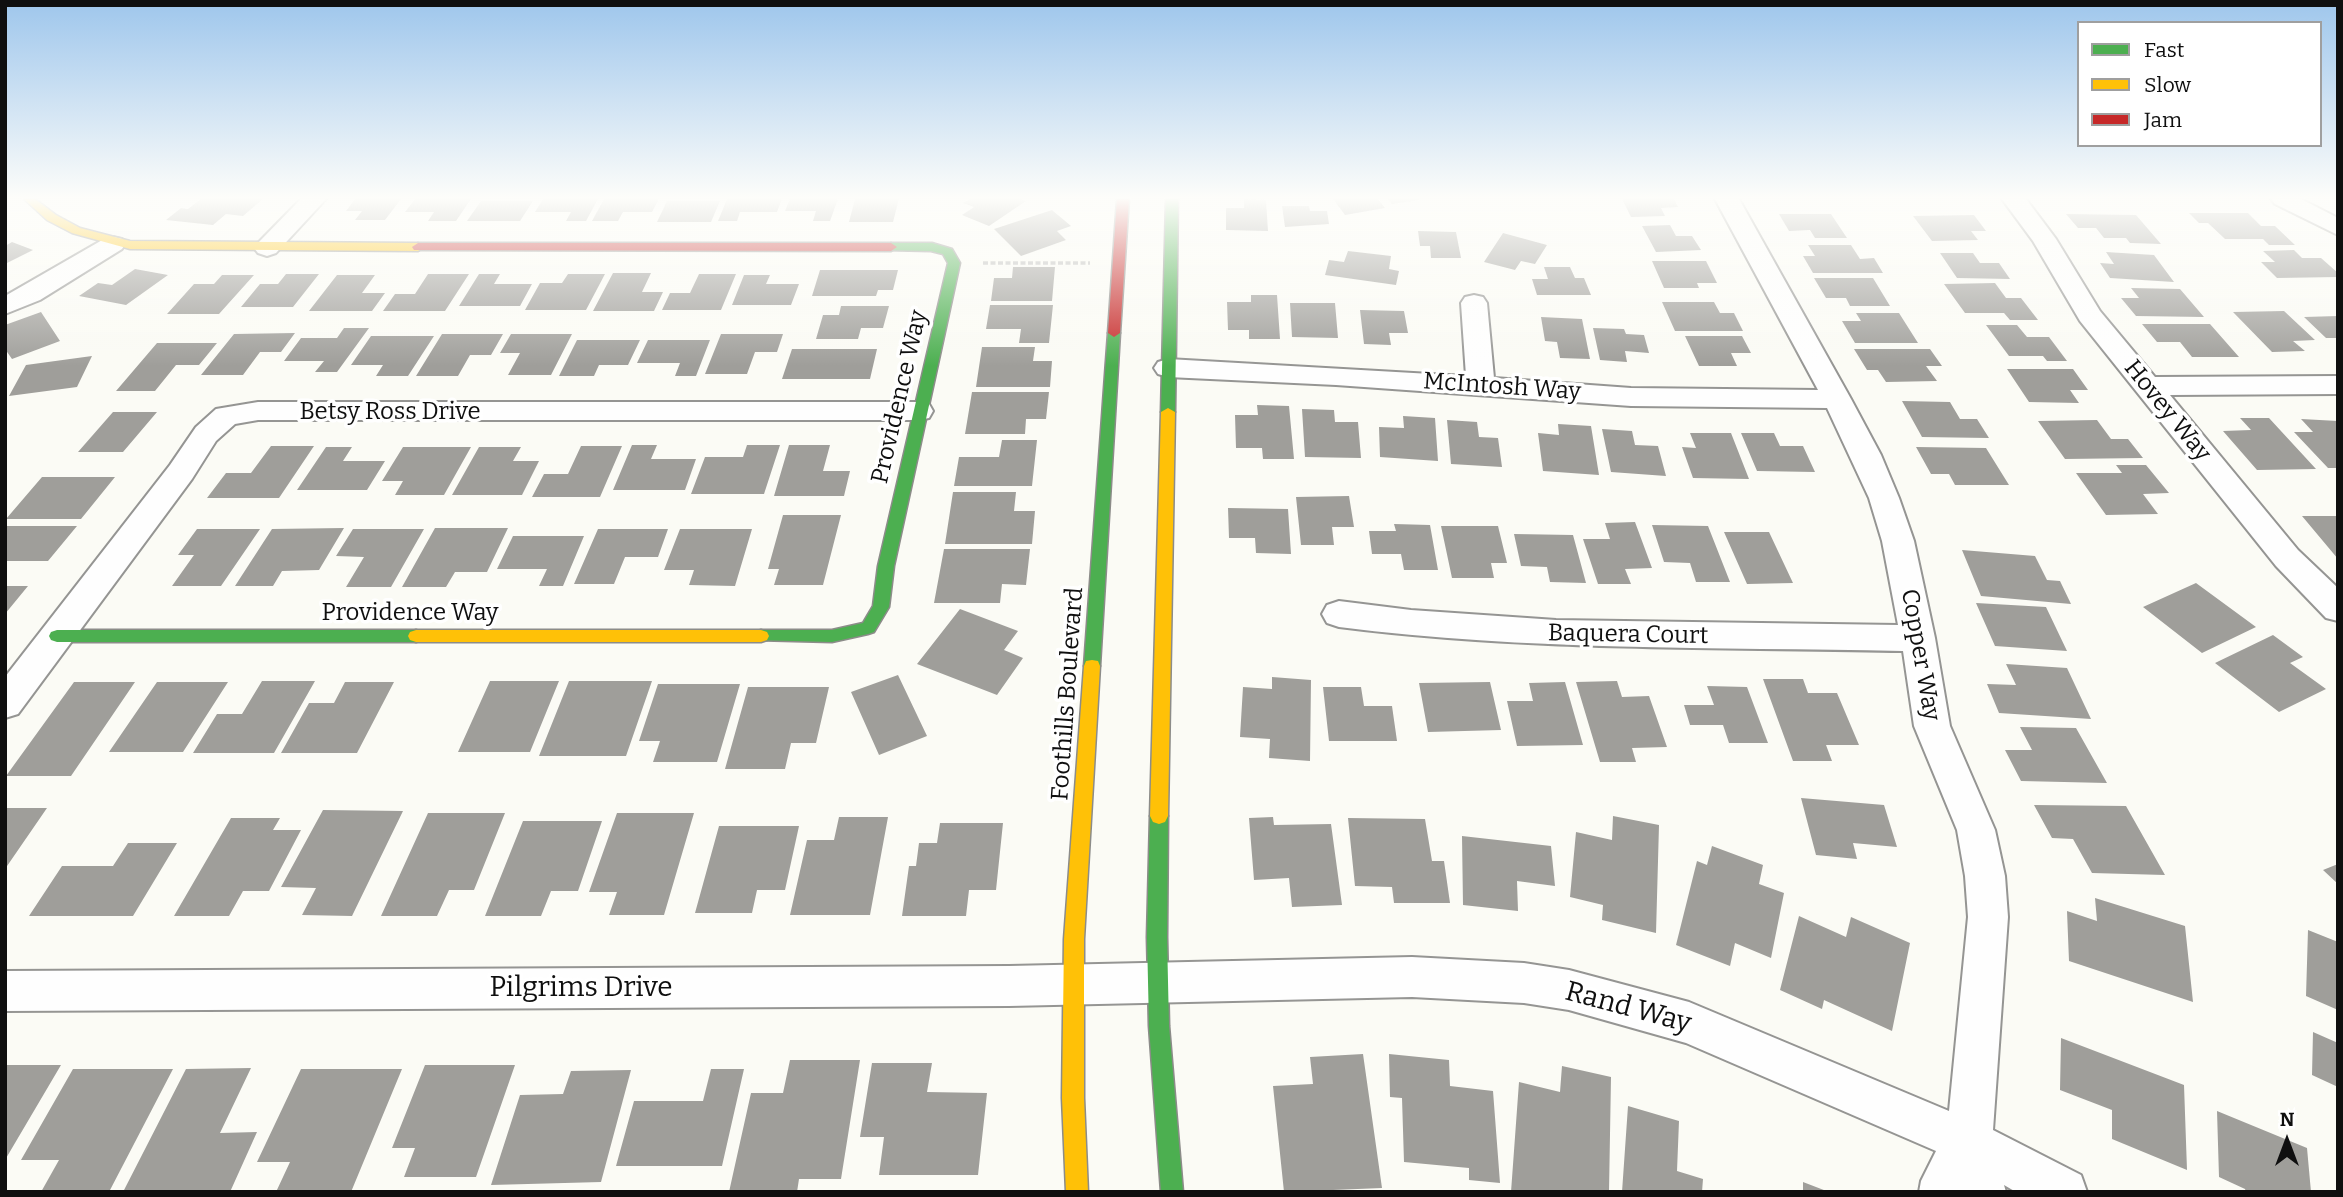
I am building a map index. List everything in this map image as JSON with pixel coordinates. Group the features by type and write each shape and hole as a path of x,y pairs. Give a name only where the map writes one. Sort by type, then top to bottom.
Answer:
{"street":[{"path":"5,306 31,294 95,255"},
{"path":"950,255 954,263"},
{"name":"Foothills Boulevard","path":"1077,1192 1074,939 1120,255"},
{"path":"1171,255 1157,981 1172,1192"},
{"name":"Copper Way","path":"1758,255 1837,399 1866,455 1884,498 1898,541 1918,638 1932,726 1976,830 1985,876 1986,957 1969,1142"},
{"name":"Hovey Way","path":"2054,255 2089,315 2287,558 2338,609"},
{"name":"Providence Way","path":"57,636 832,636 869,628 881,607 886,566 954,263"},
{"path":"1474,303 1481,386"},
{"name":"McIntosh Way","path":"1168,368 1631,397 1837,399"},
{"path":"2148,386 2338,386"},
{"name":"Betsy Ross Drive","path":"5,704 181,472 206,434 226,416 258,411 919,411"},
{"name":"Baquera Court","path":"1339,614 1405,624 1522,633 1918,638"},
{"name":"Rand Way","path":"1157,981 1425,977 1524,983 1569,990 1689,1023 1969,1142 2064,1192"},
{"name":"Pilgrims Drive","path":"5,991 1074,984 1157,981"},
{"path":"1944,1192 1944,1181 1969,1142"},
{"path":"1969,1142 1982,1192"}],"path":[{"path":"954,263 1119,263"}],"building":[{"path":"5,255 23,255 5,264"},
{"path":"1347,255 1391,256 1389,269 1399,271 1396,285 1325,275 1329,260 1344,262"},
{"path":"1431,255 1460,255 1461,258 1431,258"},
{"path":"1489,255 1541,255 1535,264 1521,261 1515,270 1484,262"},
{"path":"1857,255 1860,259 1874,258 1883,273 1813,273 1803,256"},
{"path":"1941,255 1974,255 1980,263 1999,263 2010,279 1957,278"},
{"path":"2108,255 2154,255 2174,282 2110,278 2100,263 2114,264"},
{"path":"2267,255 2321,258 2338,273 2338,277 2277,278 2261,262 2275,262"},
{"path":"1652,261 1706,261 1717,283 1697,283 1699,288 1664,288"},
{"path":"1013,267 1055,267 1052,301 991,301 994,278 1012,278"},
{"path":"1544,267 1570,267 1575,278 1584,278 1591,295 1537,295 1532,279 1548,279"},
{"path":"135,269 168,275 126,305 79,296 98,283 112,285"},
{"path":"820,270 898,270 893,290 878,290 876,296 812,296"},
{"path":"613,273 651,273 642,292 663,292 654,311 593,311"},
{"path":"286,274 319,274 293,307 241,307 260,284 278,284"},
{"path":"428,274 469,274 445,311 383,311 395,294 415,294"},
{"path":"479,274 500,274 494,284 532,284 520,306 459,306"},
{"path":"568,274 605,274 586,310 525,310 540,283 562,283"},
{"path":"699,274 736,274 721,310 662,310 670,293 690,293"},
{"path":"222,275 254,275 219,314 167,314 194,284 214,284"},
{"path":"337,275 375,275 362,293 385,293 372,311 309,311"},
{"path":"744,275 770,275 766,284 799,284 791,305 732,305"},
{"path":"1814,278 1873,278 1890,306 1850,306 1846,298 1826,298"},
{"path":"1995,283 2006,298 2021,298 2038,320 2010,320 2004,313 1965,313 1944,284"},
{"path":"2131,288 2180,289 2204,317 2136,316 2121,298 2139,298"},
{"path":"1251,295 1277,295 1280,339 1249,339 1249,330 1228,330 1227,302 1251,302"},
{"path":"1662,302 1714,302 1720,313 1734,313 1743,331 1675,331"},
{"path":"1290,303 1335,303 1338,338 1292,337"},
{"path":"990,305 1053,305 1049,343 1019,343 1021,329 986,329"},
{"path":"841,306 889,306 883,328 861,328 858,339 816,339 823,315 839,315"},
{"path":"1360,310 1404,311 1408,333 1389,333 1391,345 1364,344"},
{"path":"2284,311 2315,340 2293,341 2305,351 2272,352 2233,312"},
{"path":"41,312 60,341 12,359 5,349 5,325"},
{"path":"1856,313 1899,313 1918,343 1855,343 1842,321 1861,321"},
{"path":"2338,316 2338,338 2326,338 2304,317"},
{"path":"1541,317 1582,319 1590,359 1560,358 1557,342 1545,341"},
{"path":"2142,324 2210,324 2239,357 2192,357 2180,342 2157,342"},
{"path":"1986,325 2017,325 2027,337 2049,337 2067,361 2047,361 2043,356 2009,356"},
{"path":"344,328 369,328 337,372 315,372 324,361 284,361 301,338 337,338"},
{"path":"1593,328 1624,329 1626,334 1644,335 1649,353 1625,351 1627,362 1600,360"},
{"path":"295,333 281,352 260,352 243,375 201,375 234,334"},
{"path":"442,334 503,334 491,355 470,355 458,376 416,376"},
{"path":"511,334 572,334 551,375 508,375 520,353 500,353"},
{"path":"721,334 783,334 777,352 755,352 747,374 705,374"},
{"path":"371,336 434,336 408,376 376,376 383,365 351,365"},
{"path":"1685,336 1742,336 1751,353 1731,353 1737,366 1699,366"},
{"path":"577,340 640,340 628,365 599,365 594,376 559,376"},
{"path":"648,340 710,340 696,376 675,376 680,363 637,363"},
{"path":"157,343 217,343 199,365 176,365 155,391 116,391"},
{"path":"982,347 1035,347 1033,361 1052,361 1050,387 976,387"},
{"path":"792,349 877,349 870,379 782,379"},
{"path":"1854,349 1930,349 1942,366 1926,366 1937,381 1886,382 1878,370 1867,370"},
{"path":"92,356 77,387 9,396 26,365"},
{"path":"2007,369 2073,369 2088,390 2070,390 2079,403 2029,402"},
{"path":"972,392 1049,392 1046,419 1026,419 1025,434 965,434"},
{"path":"1902,401 1950,402 1960,419 1977,419 1989,438 1922,437"},
{"path":"1257,405 1289,406 1294,459 1263,459 1262,448 1236,448 1235,415 1258,415"},
{"path":"1302,409 1334,410 1335,422 1358,422 1361,458 1305,457"},
{"path":"113,412 157,412 123,452 78,452"},
{"path":"1403,416 1435,418 1438,461 1380,457 1379,427 1404,428"},
{"path":"2240,418 2269,418 2316,469 2257,470 2223,431 2251,430"},
{"path":"2301,419 2338,421 2338,468 2328,468 2294,432 2313,432"},
{"path":"1447,420 1477,422 1479,437 1498,438 1502,467 1451,464"},
{"path":"2097,420 2111,439 2128,439 2143,458 2065,459 2038,421"},
{"path":"1558,424 1591,426 1599,475 1543,471 1538,433 1559,435"},
{"path":"1602,429 1632,431 1635,445 1658,446 1666,476 1611,472"},
{"path":"1690,433 1731,433 1749,479 1693,478 1682,447 1696,448"},
{"path":"1741,433 1774,433 1780,446 1803,446 1815,472 1757,471"},
{"path":"1002,440 1037,440 1032,486 954,486 959,457 999,457"},
{"path":"632,445 657,445 651,459 696,459 685,490 613,490"},
{"path":"747,445 780,445 764,494 691,494 705,457 743,457"},
{"path":"789,445 830,445 823,471 850,471 844,496 774,496"},
{"path":"271,446 314,446 279,498 207,498 226,473 251,473"},
{"path":"581,446 622,446 600,497 532,497 544,474 568,474"},
{"path":"326,447 352,447 343,461 385,461 367,490 297,490"},
{"path":"403,447 471,447 444,495 395,495 403,481 382,481"},
{"path":"479,447 521,447 513,461 539,461 522,495 452,495"},
{"path":"1916,447 1986,448 2009,485 1955,485 1949,474 1931,474"},
{"path":"2116,465 2146,465 2169,493 2143,494 2158,514 2106,515 2076,473 2122,473"},
{"path":"42,477 115,477 81,519 6,519"},
{"path":"953,492 1016,492 1014,511 1035,511 1032,544 945,544"},
{"path":"1349,496 1354,527 1332,527 1334,545 1301,545 1296,497"},
{"path":"1228,508 1288,509 1291,554 1256,553 1255,538 1229,538"},
{"path":"783,515 841,515 823,585 774,585 779,569 768,569"},
{"path":"2302,516 2338,516 2338,559"},
{"path":"1635,522 1652,568 1625,569 1631,584 1598,584 1583,539 1610,539 1605,523"},
{"path":"1394,524 1430,525 1438,570 1404,570 1401,554 1372,554 1369,531 1396,531"},
{"path":"1652,525 1708,526 1730,582 1696,582 1690,563 1664,562"},
{"path":"5,526 77,526 48,561 5,561"},
{"path":"1441,526 1498,526 1507,563 1491,563 1494,578 1452,578"},
{"path":"344,528 319,570 282,571 273,586 235,586 272,529"},
{"path":"435,528 508,528 487,572 455,572 446,587 402,587"},
{"path":"197,529 260,529 221,586 172,586 194,555 178,555"},
{"path":"353,529 424,529 391,587 346,587 364,557 336,556"},
{"path":"598,529 668,529 658,557 625,557 614,584 574,584"},
{"path":"680,529 752,529 735,586 689,585 694,570 664,570"},
{"path":"1724,532 1769,532 1793,583 1747,584"},
{"path":"1514,534 1573,535 1586,583 1550,582 1547,567 1521,566"},
{"path":"513,536 584,536 563,586 539,586 547,569 497,569"},
{"path":"944,549 1030,549 1026,585 1002,584 1000,603 934,603"},
{"path":"1962,550 2035,556 2047,580 2060,581 2071,604 1981,596"},
{"path":"2196,583 2256,627 2202,653 2143,607"},
{"path":"5,586 28,586 5,614"},
{"path":"1976,603 2046,607 2067,651 1995,646"},
{"path":"960,609 1018,631 1004,650 1023,658 997,695 917,664"},
{"path":"2273,635 2303,657 2290,663 2326,689 2279,712 2215,663"},
{"path":"2006,664 2067,668 2091,719 1999,713 1987,684 2016,685"},
{"path":"898,675 927,736 879,755 851,692"},
{"path":"1272,677 1311,680 1310,761 1269,758 1270,739 1240,737 1243,687 1272,689"},
{"path":"1763,679 1803,679 1808,693 1837,693 1859,745 1826,745 1832,761 1793,761"},
{"path":"262,681 315,681 274,753 193,753 217,714 242,714"},
{"path":"490,681 559,681 530,752 458,752"},
{"path":"569,681 652,681 626,756 539,756"},
{"path":"1617,681 1622,697 1649,696 1667,747 1632,748 1636,762 1600,762 1576,682"},
{"path":"74,682 135,682 71,776 6,776"},
{"path":"157,682 228,682 183,752 109,752"},
{"path":"345,682 394,682 357,753 281,753 309,703 334,703"},
{"path":"1490,682 1501,730 1428,732 1419,683"},
{"path":"1565,682 1583,745 1517,746 1507,701 1533,701 1529,683"},
{"path":"658,684 740,684 717,762 653,762 660,741 639,741"},
{"path":"1707,686 1747,687 1768,743 1729,743 1723,725 1690,725 1684,705 1714,705"},
{"path":"748,687 829,687 816,743 791,743 785,769 725,769"},
{"path":"1323,687 1361,687 1364,706 1392,706 1397,741 1329,741"},
{"path":"2020,727 2076,728 2107,783 2021,781 2005,750 2032,750"},
{"path":"1801,798 1884,805 1897,847 1853,843 1857,859 1816,855"},
{"path":"2034,805 2126,806 2165,875 2092,873 2073,839 2052,838"},
{"path":"5,808 47,808 5,869"},
{"path":"323,810 403,811 352,916 302,915 316,888 281,887"},
{"path":"428,813 505,813 474,890 449,890 437,916 381,916"},
{"path":"617,813 694,813 664,915 609,915 617,892 589,892"},
{"path":"1613,816 1659,825 1656,933 1602,920 1603,905 1570,897 1576,832 1612,840"},
{"path":"839,817 888,817 870,915 790,915 807,840 834,840"},
{"path":"1273,817 1274,825 1331,824 1342,905 1292,907 1289,878 1254,880 1249,818"},
{"path":"231,818 280,818 273,830 301,830 269,891 243,891 229,916 174,916"},
{"path":"1348,818 1425,819 1432,861 1444,861 1450,903 1394,903 1392,887 1355,886"},
{"path":"523,821 602,821 578,891 551,891 541,916 485,916"},
{"path":"940,823 1003,823 996,890 969,890 966,916 902,916 909,866 916,866 919,843 937,843"},
{"path":"719,826 799,826 785,890 757,890 752,913 695,913"},
{"path":"1462,836 1551,846 1555,886 1517,881 1518,911 1463,905"},
{"path":"128,843 177,843 133,916 29,916 62,866 113,866"},
{"path":"1712,846 1763,865 1759,884 1784,893 1771,958 1735,943 1730,966 1676,945 1697,861 1707,865"},
{"path":"2338,864 2338,884 2323,870"},
{"path":"2095,898 2185,926 2193,1002 2069,961 2067,911 2097,921"},
{"path":"1799,916 1846,937 1851,917 1910,943 1892,1031 1824,1000 1822,1009 1780,990"},
{"path":"2308,930 2338,942 2338,1010 2306,996"},
{"path":"2313,1032 2338,1043 2338,1087 2312,1075"},
{"path":"2061,1038 2184,1085 2187,1170 2112,1139 2112,1110 2060,1090"},
{"path":"1363,1054 1382,1188 1284,1192 1273,1086 1313,1084 1310,1057"},
{"path":"1389,1054 1449,1060 1450,1086 1493,1091 1500,1183 1469,1180 1469,1168 1404,1162 1402,1098 1390,1097"},
{"path":"790,1060 860,1060 841,1179 799,1179 797,1192 729,1192 751,1093 783,1093"},
{"path":"872,1063 932,1063 927,1092 987,1093 978,1175 879,1175 884,1137 860,1137"},
{"path":"5,1065 61,1065 5,1160"},
{"path":"425,1065 515,1065 476,1177 404,1177 415,1148 392,1148"},
{"path":"1562,1066 1611,1077 1609,1192 1511,1192 1519,1082 1560,1092"},
{"path":"251,1068 220,1133 257,1132 230,1192 123,1192 186,1069"},
{"path":"73,1069 173,1069 109,1192 41,1192 59,1160 21,1160"},
{"path":"301,1069 402,1069 351,1192 276,1192 290,1162 257,1162"},
{"path":"711,1069 744,1069 722,1166 616,1166 634,1101 703,1101"},
{"path":"631,1070 601,1182 491,1185 520,1095 563,1094 571,1071"},
{"path":"1628,1106 1679,1121 1677,1171 1703,1179 1702,1192 1622,1192"},
{"path":"2217,1111 2307,1148 2311,1192 2246,1192 2245,1189 2219,1177"},
{"path":"1803,1182 1829,1192 1803,1192"}],"traffic: fast":[{"path":"761,636 832,636 868,628 881,607 886,566 954,263 950,255"},
{"path":"1168,412 1171,255"},
{"path":"1092,666 1114,333"},
{"path":"57,636 416,636"},
{"path":"1159,816 1159,1026 1172,1192"}],"traffic: slow":[{"path":"1159,816 1168,412"},
{"path":"416,636 761,636"},
{"path":"1077,1192 1073,1098 1074,939 1092,666"}],"traffic: jam":[{"path":"1114,333 1119,255"}]}
